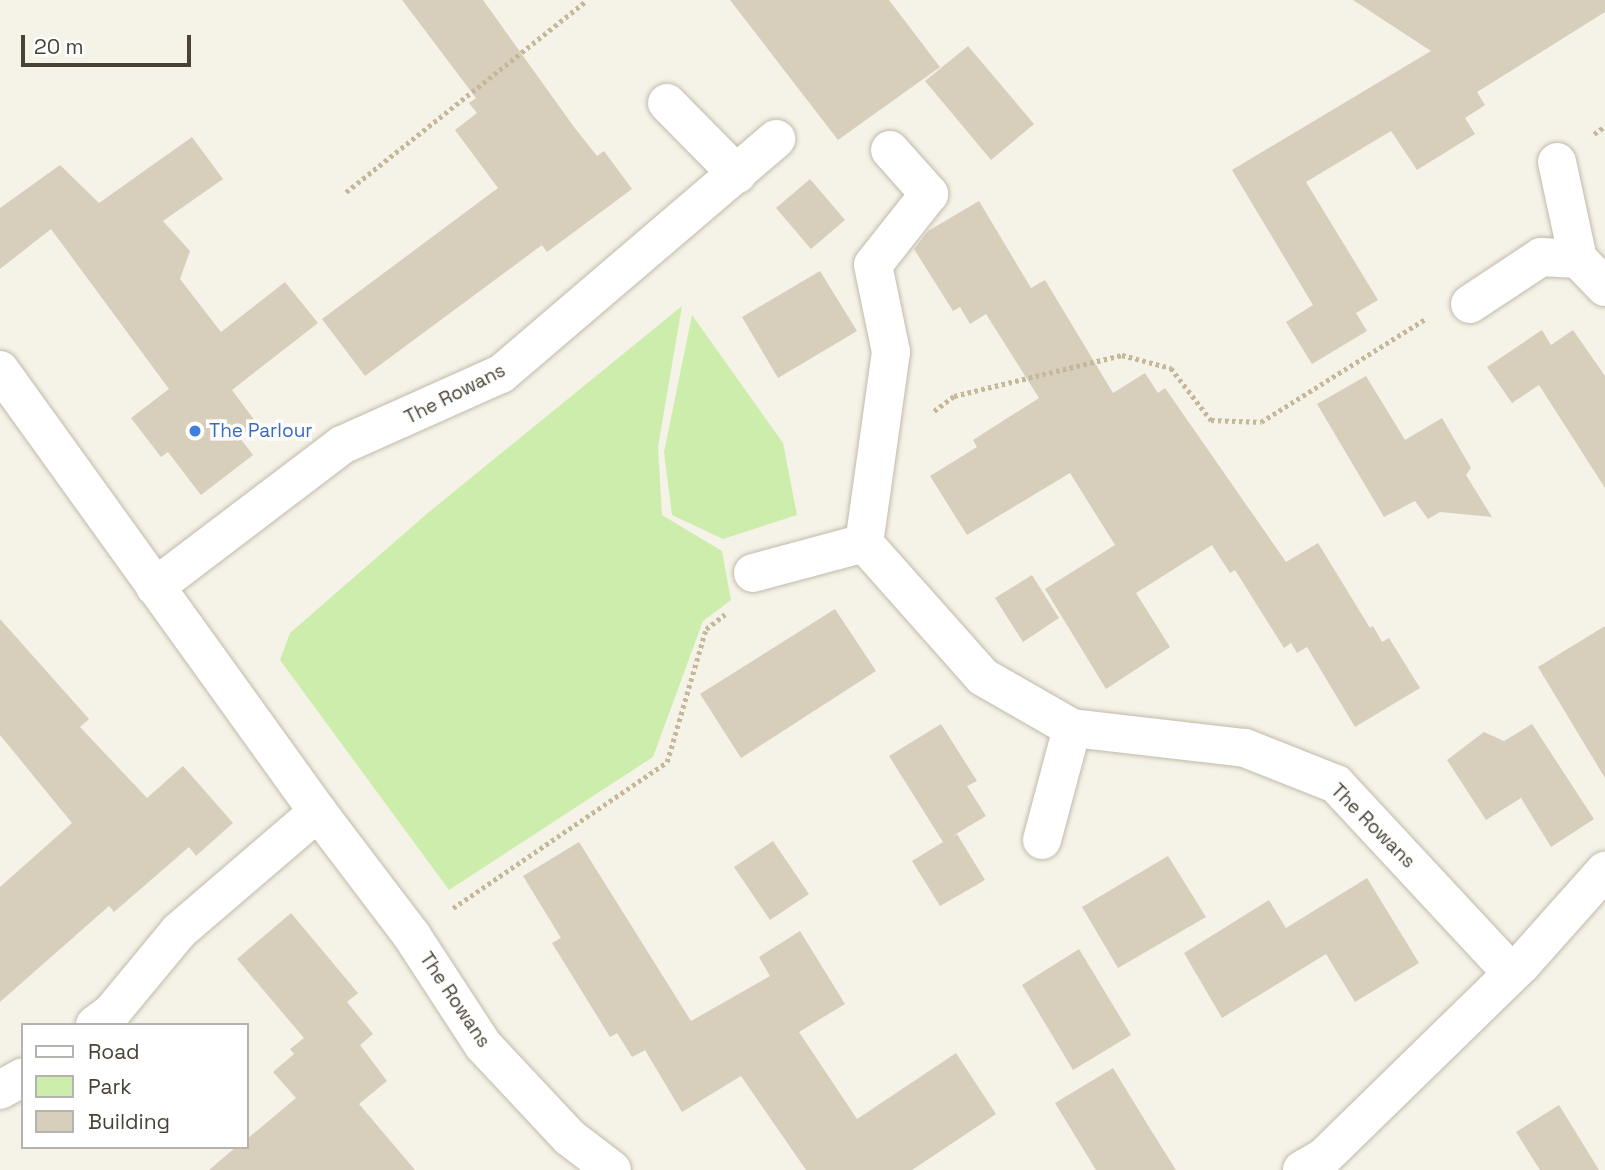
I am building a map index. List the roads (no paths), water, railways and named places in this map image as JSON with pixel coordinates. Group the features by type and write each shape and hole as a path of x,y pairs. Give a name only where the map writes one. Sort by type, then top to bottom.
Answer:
{"street":[{"path":"667,103 737,174"},
{"name":"The Rowans","path":"155,587 342,445 501,374 776,139"},
{"path":"753,573 864,543 879,452 891,352 873,265 929,194 890,150"},
{"path":"1557,162 1577,259 1605,287"},
{"path":"1470,304 1541,257 1577,259"},
{"name":"The Rowans","path":"0,370 318,812 412,936 482,1045 569,1138 612,1170"},
{"name":"The Rowans","path":"864,543 983,677 1072,728 1245,748 1336,784 1511,972"},
{"path":"1042,840 1072,728"},
{"path":"98,1023 112,1012 179,931 318,812"},
{"path":"1320,1166 1511,972 1605,872"},
{"path":"0,1090 21,1078"}],"place":[{"name":"The Parlour","path":"195,431"}]}
